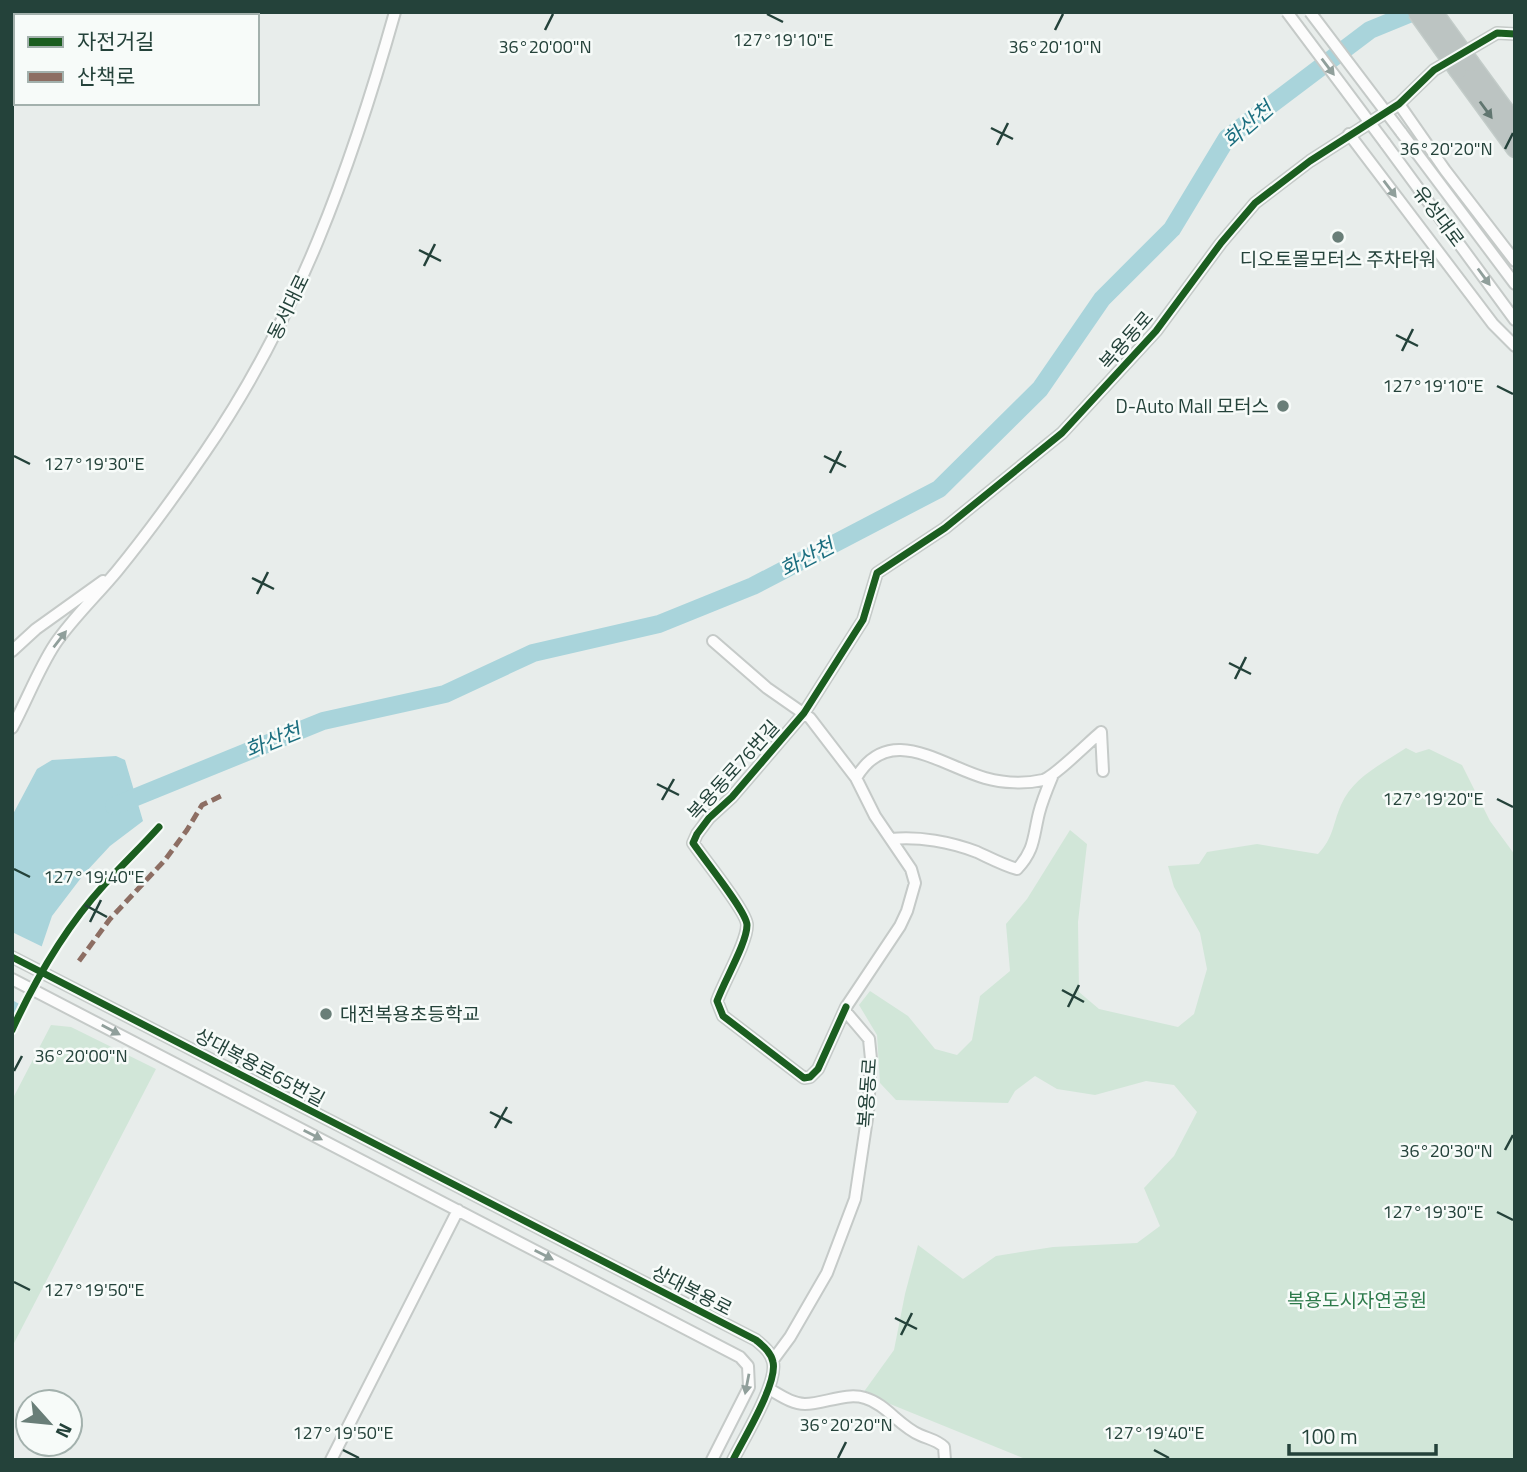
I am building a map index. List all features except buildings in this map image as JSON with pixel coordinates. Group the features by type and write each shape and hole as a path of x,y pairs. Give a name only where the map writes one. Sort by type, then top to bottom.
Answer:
{"highway":[{"path":"1416,12 1515,124"},
{"path":"1434,12 1464,67 1515,149"}],"street":[{"name":"동서대로","path":"12,729 57,641 117,571 206,451 243,393 281,324 318,245 346,171 395,12"},
{"name":"유성대로","path":"1287,12 1515,320"},
{"name":"유성대로","path":"1310,12 1515,284"},
{"name":"복용동로","path":"804,713 863,620 877,573 946,528 1062,433 1156,331 1221,243 1255,204 1310,161 1399,104 1434,70 1497,33 1515,34"},
{"path":"1399,104 1445,170 1515,261"},
{"path":"1349,134 1493,324 1515,346"},
{"name":"동서대로","path":"12,651 36,629 117,571"},
{"path":"713,641 767,688 804,713 856,778 875,816 911,869 915,883 913,895 900,926 846,1006"},
{"name":"복용동로76번길","path":"804,713 732,797 709,818 694,843 743,911 747,925 716,1001 723,1016 804,1078 810,1077 818,1069 846,1006"},
{"path":"891,839 917,839 961,847 1017,869 1028,857 1038,815 1052,777 1101,732 1103,771"},
{"path":"856,778 865,762 877,754 893,751 914,751 986,778 1014,782 1052,777"},
{"name":"상대복용로65번길","path":"12,957 492,1206"},
{"name":"상대복용로65번길","path":"12,979 483,1223"},
{"name":"복용동로","path":"773,1360 790,1337 827,1273 855,1199 868,1112 871,1059 869,1039 846,1012 846,1006"},
{"name":"상대복용로","path":"492,1206 756,1340 773,1360"},
{"path":"331,1460 458,1210"},
{"name":"상대복용로","path":"483,1223 740,1357 748,1366 749,1387 712,1460"},
{"path":"733,1460 769,1389 774,1374 773,1360"},
{"path":"769,1389 802,1404 864,1397 908,1429 938,1442 944,1447 945,1460"}],"green space":[{"name":"복용도시자연공원","path":"1406,748 1416,753 1429,749 1462,765 1490,821 1515,855 1515,1460 1028,1460 863,1393 894,1350 918,1245 963,1279 996,1256 1053,1247 1137,1243 1160,1226 1144,1188 1174,1156 1197,1112 1174,1085 1146,1081 1095,1095 1057,1089 1035,1076 1015,1091 1008,1103 896,1100 880,1083 877,1035 859,1005 870,991 908,1016 935,1049 957,1055 972,1040 980,996 1010,971 1006,924 1027,899 1070,830 1087,844 1078,922 1079,992 1099,1009 1178,1027 1194,1014 1207,969 1200,933 1174,887 1168,866 1199,864 1207,852 1257,844 1318,854 1327,842 1346,795 1369,772"},
{"path":"51,1025 71,1027 156,1069 12,1347 12,1100"}],"water":[{"path":"116,756 125,760 143,821 110,846 84,874 52,916 32,975 12,1021 12,816 37,769 52,760"}],"pier":[{"path":"12,932 45,948 23,1006 12,1000"}],"waterway":[{"name":"화산천","path":"114,806 323,721 445,694 533,653 659,624 753,586 939,489 1040,389 1102,299 1172,229 1227,138 1370,30 1414,12"}],"marked path":[{"path":"79,961 110,919 165,860 202,805 221,796"}],"cycle path":[{"path":"846,1007 818,1069 810,1077 804,1078 723,1016 717,1001 739,952 747,925 733,897 693,843 697,834 804,713 863,620 877,573 945,528 1062,433 1156,331 1221,243 1255,203 1310,161 1399,104 1434,70 1497,33 1515,34"},
{"path":"12,1030 41,973 77,918 159,827"},
{"path":"12,957 756,1340 770,1355 773,1371 752,1425 733,1460"}],"place":[{"name":"디오토몰모터스 주차타워","path":"1338,237"},
{"name":"D-Auto Mall 모터스","path":"1283,406"},
{"name":"대전복용초등학교","path":"326,1014"}]}
